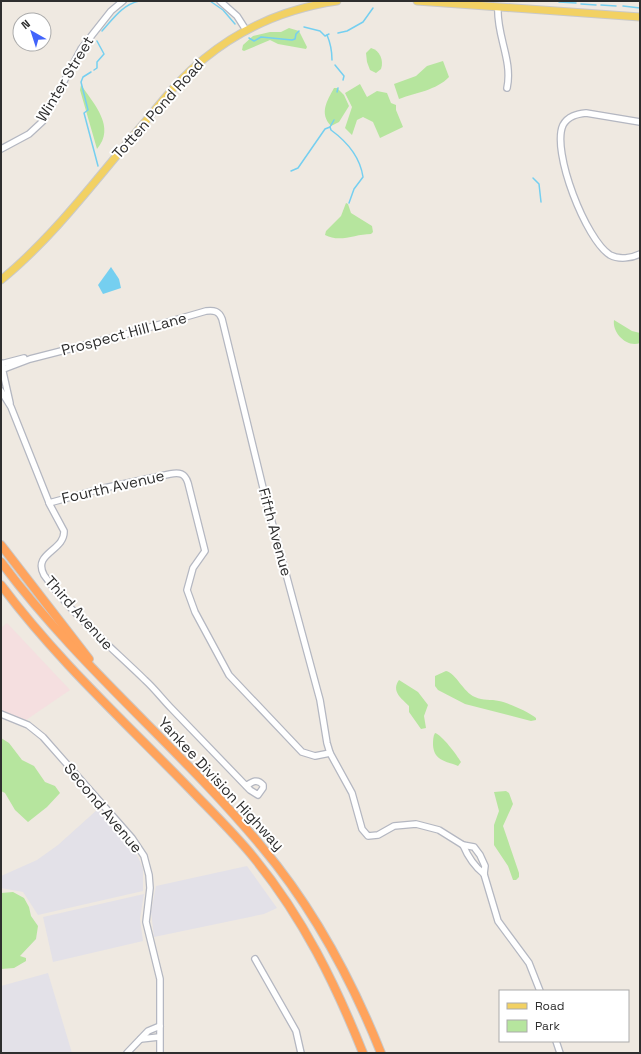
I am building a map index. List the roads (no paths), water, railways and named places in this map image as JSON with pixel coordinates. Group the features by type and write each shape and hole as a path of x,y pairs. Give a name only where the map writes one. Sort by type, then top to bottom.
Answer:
{"highway":[{"path":"1,545 80,646 99,675"},
{"name":"Yankee Division Highway","path":"1,562 48,622 234,814 283,874 313,916 337,956 357,997 380,1053"},
{"name":"Yankee Division Highway","path":"1,585 48,642 218,818 255,860 283,896 316,949 343,1004 363,1053"}],"main road":[{"name":"Totten Pond Road","path":"1,280 46,239 188,73 217,48 246,30 293,10 337,1"},
{"path":"416,1 640,17"},
{"name":"Totten Pond Road","path":"1,273 14,268"}],"street":[{"name":"Winter Street","path":"1,150 31,132 43,121 82,47 111,11 123,1"},
{"path":"220,1 233,12 246,30"},
{"path":"498,7 499,27 509,70 507,88"},
{"path":"640,122 586,113 579,114 567,120 561,136 567,173 576,203 593,235 611,256 626,258 640,254"},
{"name":"Prospect Hill Lane","path":"1,366 19,359 30,359 116,337 206,311 217,312"},
{"name":"Fifth Avenue","path":"217,312 222,319 265,496 320,700 330,753 352,793 362,829 368,836 378,835 394,826 416,824 439,830 463,845"},
{"name":"Third Avenue","path":"1,366 11,407 49,503 62,527 64,535 60,543 43,559 41,568 44,575 90,629 146,680 246,786"},
{"name":"Third Avenue","path":"1,391 11,407"},
{"name":"Fourth Avenue","path":"49,503 104,488 170,474 179,473 185,476 190,489 205,551 192,571 187,590 191,604 213,646 236,684 300,750 311,755 330,753"},
{"name":"Second Avenue","path":"1,714 24,723 40,735 132,838 144,856 148,869 150,885 146,916 147,930 160,979 160,1053"},
{"path":"463,845 467,855 477,868 484,874"},
{"path":"463,845 474,847 480,855 485,866 484,874 498,921 529,963 540,990"},
{"path":"255,959 296,1031 301,1053"},
{"path":"127,1053 150,1030 160,1026"},
{"path":"139,1041 148,1037 159,1037"},
{"path":"556,1042 560,1053"}],"water":[{"path":"111,267 119,279 121,288 103,294 98,285"}],"waterway":[{"path":"102,31 123,9 139,1"},
{"path":"210,1 223,10 235,24"},
{"path":"559,2 576,3"},
{"path":"581,4 596,5"},
{"path":"601,5 616,6"},
{"path":"623,6 640,8"},
{"path":"338,33 347,31 363,22 373,8"},
{"path":"304,27 320,31 325,36 329,34"},
{"path":"249,38 254,41 261,37 292,40 295,39 296,34 299,31"},
{"path":"327,35 331,48 332,60"},
{"path":"94,70 97,68 97,62 104,54 97,41"},
{"path":"335,65 344,76 343,80"},
{"path":"91,72 83,77 81,82 88,110 84,113 98,166"},
{"path":"337,92 338,88"},
{"path":"334,120 330,127 331,130 352,150 359,162 363,177 354,189 349,203"},
{"path":"291,171 298,168 325,129 330,127"},
{"path":"533,178 539,184 541,202"}]}
